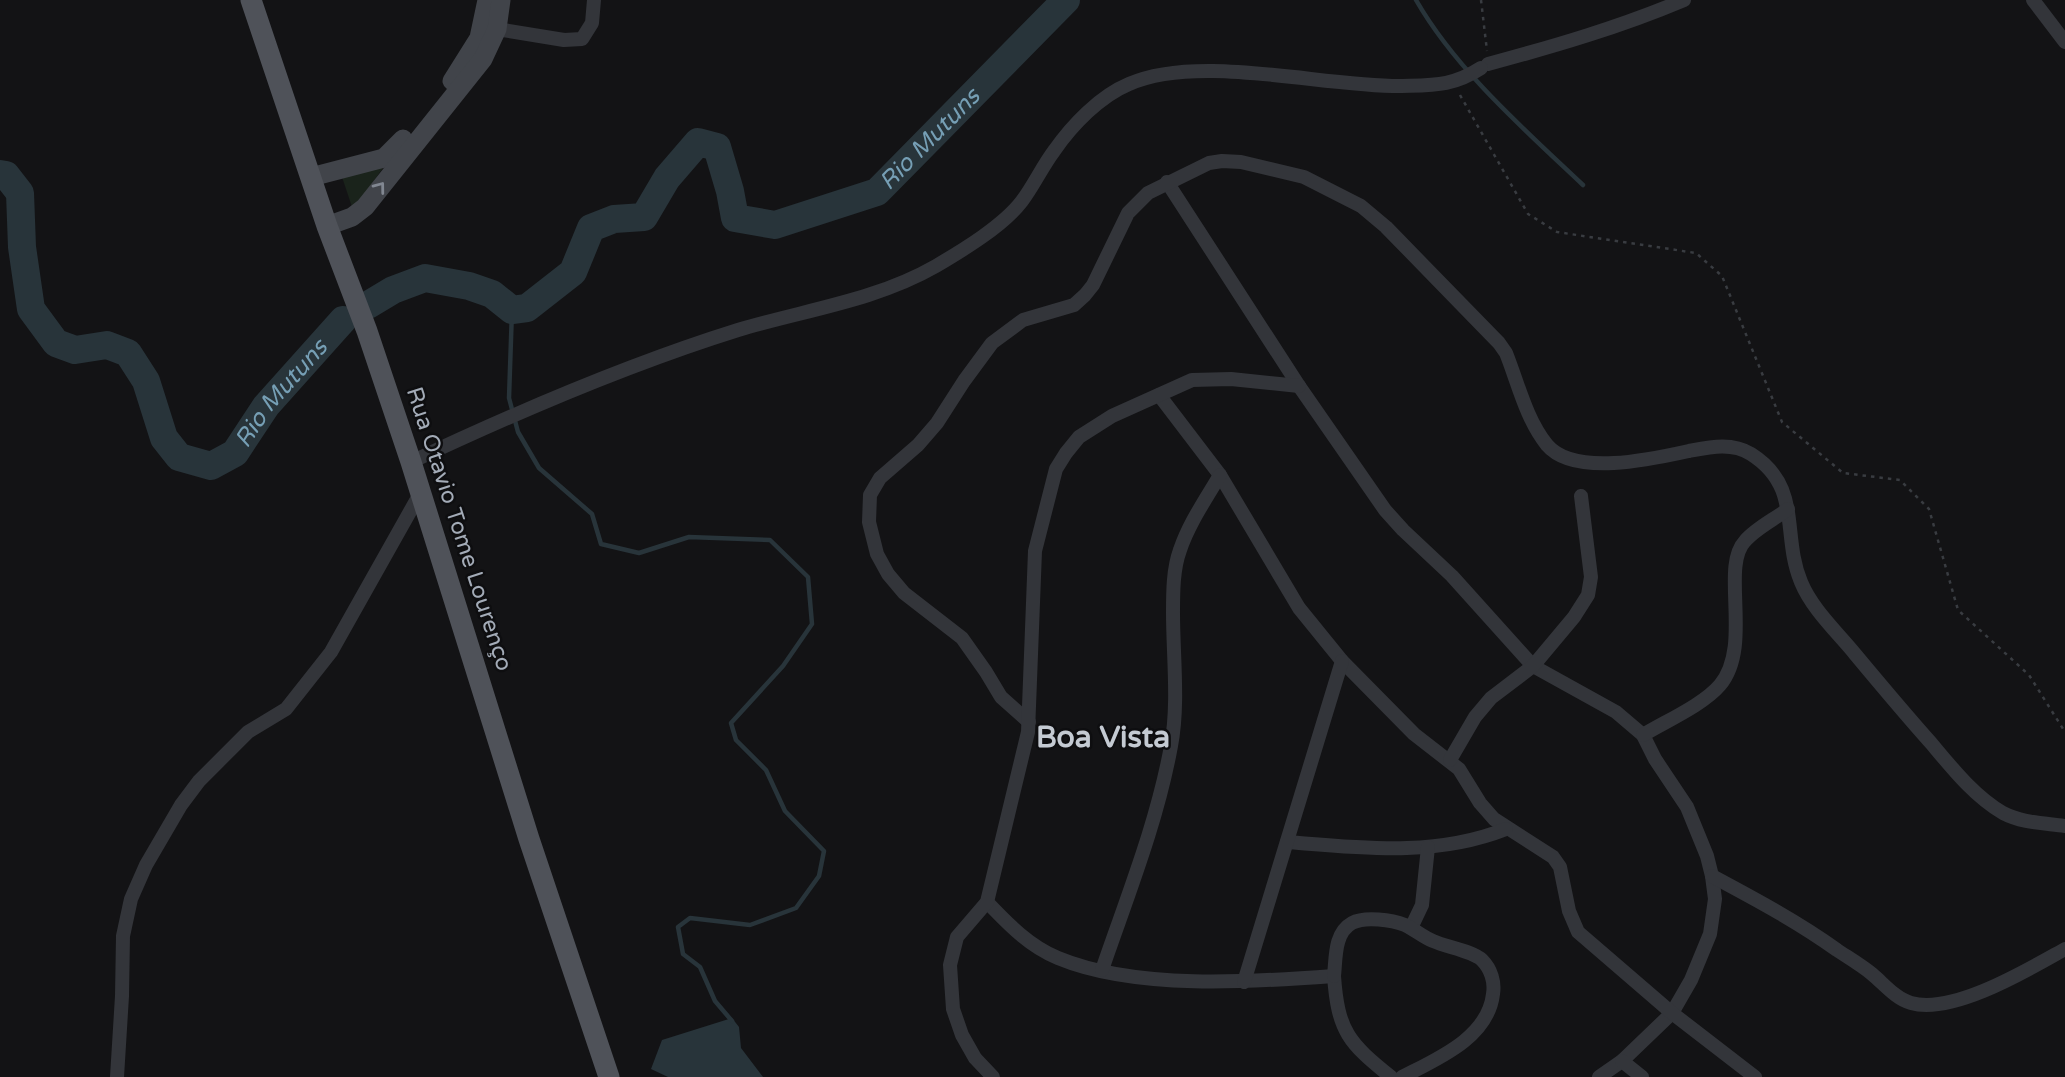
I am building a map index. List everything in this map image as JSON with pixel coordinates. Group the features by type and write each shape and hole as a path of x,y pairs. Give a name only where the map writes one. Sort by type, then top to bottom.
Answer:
{"main road":[{"name":"Rua Otavio Tome Lourenço","path":"251,0 327,226 368,331 529,839 609,1077"}],"street":[{"path":"327,226 352,216 365,207 436,110 479,38 487,0"},
{"path":"311,177 384,158 436,110 483,59 497,29 501,0"},
{"path":"497,29 564,40 582,39 592,23 594,0"},
{"path":"411,462 503,419 647,361 738,330 871,295 935,266 970,245 1009,215 1021,202 1055,149 1075,126 1112,93 1129,84 1186,71 1244,73 1374,86 1460,80 1485,66 1570,42 1636,20 1684,0"},
{"path":"2034,0 2065,41"},
{"path":"1029,722 1001,697 962,638 904,593 888,574 877,554 869,522 870,495 880,478 918,445 937,423 982,354 992,344 1023,320 1060,310 1081,300 1093,285 1128,213 1148,193 1209,163 1241,162 1304,177 1334,190 1361,206 1386,227 1499,343 1506,353 1529,414 1553,452 1573,461 1634,461 1728,446 1742,449 1766,465 1778,478 1788,509 1794,558 1802,585 1829,623 1961,778 1993,805 2014,818 2065,826"},
{"path":"1167,182 1299,386 1385,510 1452,576 1533,666 1616,712 1643,735 1655,759 1687,807 1707,856 1712,876 1715,899 1710,934 1691,980 1672,1013 1622,1061 1599,1077"},
{"path":"993,1077 975,1058 962,1035 953,1009 950,965 957,937 987,902 1029,722 1035,551 1056,469 1079,437 1112,416 1192,380 1206,378 1299,386"},
{"path":"1159,395 1243,510 1285,587 1342,661 1415,734 1460,769 1493,819 1553,857 1560,867 1569,911 1578,932 1672,1013 1755,1077"},
{"path":"1102,971 1148,835 1172,743 1173,594 1179,551 1220,475"},
{"path":"117,1077 123,936 131,899 146,865 181,805 200,781 248,732 286,709 331,652 421,492"},
{"path":"1450,760 1482,708 1533,666 1584,604 1591,588 1581,496"},
{"path":"1643,735 1708,696 1728,673 1736,638 1738,554 1745,540 1788,509"},
{"path":"1244,982 1342,661"},
{"path":"1287,842 1377,848 1429,848 1469,842 1506,828"},
{"path":"1410,928 1423,899 1429,848"},
{"path":"1712,876 1829,943 1894,993 1912,1003 1944,1003 1965,997 2019,975 2065,949"},
{"path":"987,902 1011,927 1042,950 1057,958 1102,971 1157,978 1244,982 1334,976"},
{"path":"1391,1077 1362,1054 1347,1033 1338,1007 1334,976 1338,940 1341,933 1353,923 1376,920 1398,923 1434,942 1479,957 1489,968 1494,981 1490,1007 1469,1037 1438,1059 1402,1077"},
{"path":"1622,1061 1642,1077"}],"path":[{"path":"1481,0 1485,66"},
{"path":"1460,80 1528,214 1557,232 1696,253 1722,275 1782,422 1843,473 1900,480 1929,509 1958,610 2029,675 2065,732"}],"shaded area":[{"path":"387,162 357,205 353,210 341,174"},
{"path":"732,1018 739,1027 741,1048 763,1077 668,1077 651,1069 662,1040"}],"waterway":[{"name":"Rio Mutuns","path":"368,305 393,290 425,278 469,286 492,294 512,310 527,308 573,272 591,228 614,219 644,217 667,178 698,142 717,147 735,218 775,225 877,192 1066,0"},
{"path":"1416,0 1432,26 1471,75 1583,185"},
{"name":"Rio Mutuns","path":"0,174 6,175 20,193 22,247 31,309 56,343 75,350 107,345 128,353 146,381 164,438 179,457 211,466 235,453 266,406 343,320"},
{"path":"512,310 509,398 518,432 539,468 592,514 601,544 639,553 689,537 770,540 808,577 812,624 783,666 731,723 736,740 766,770 785,811 824,851 819,876 796,908 750,925 690,918 678,927 683,954 700,967 715,1001 732,1021"}],"district":[{"name":"Boa Vista","path":"1103,737"}]}
